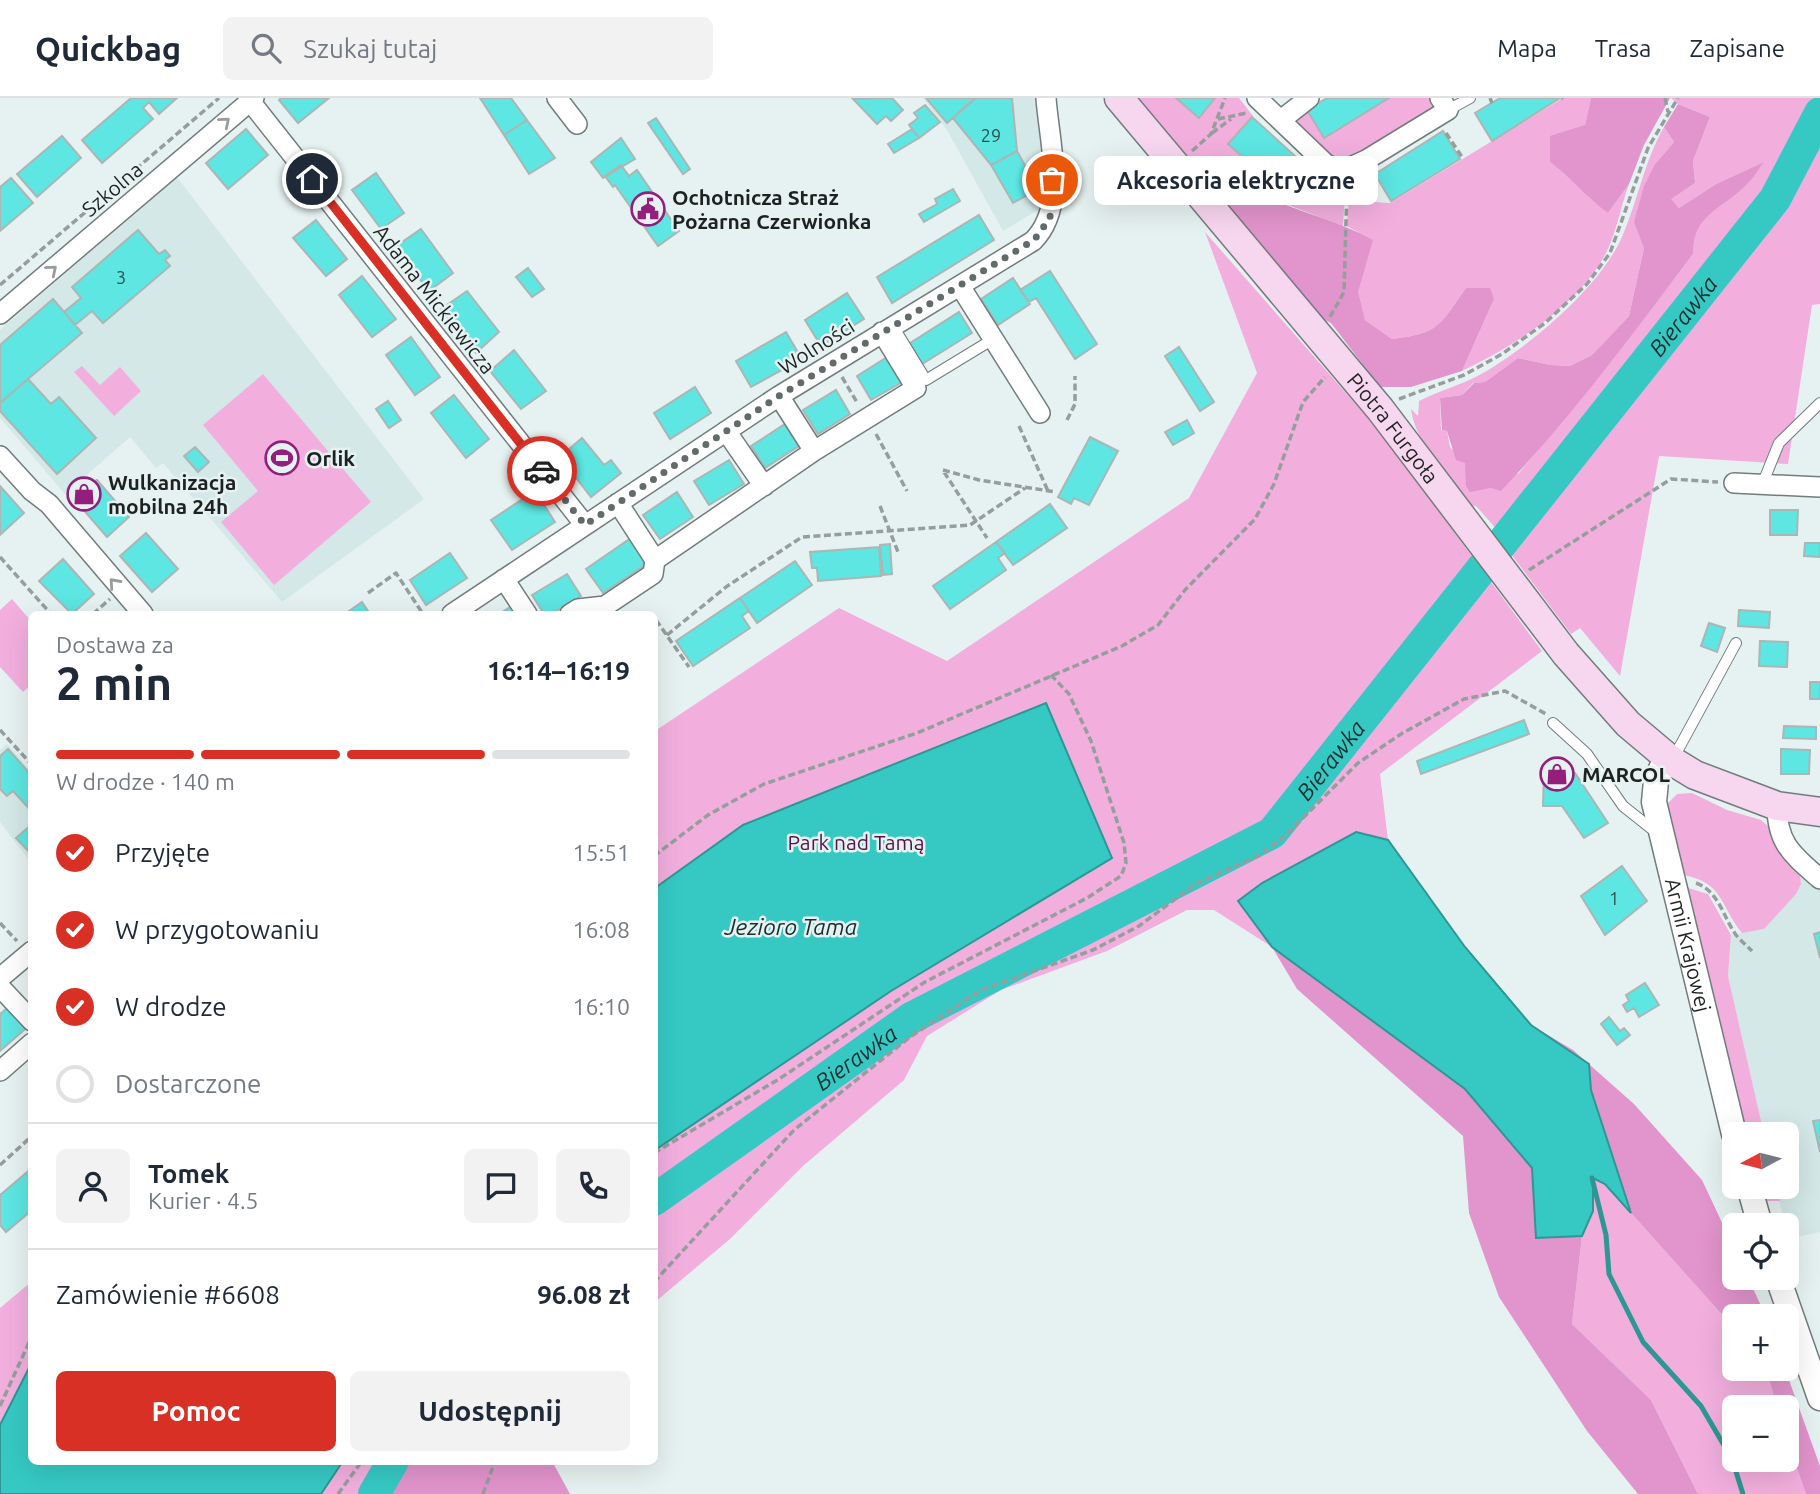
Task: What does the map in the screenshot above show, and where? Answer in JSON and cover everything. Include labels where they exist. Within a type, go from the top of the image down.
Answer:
[{"type":"main road","name":"Piotra Furgoła","points":[[1119,98],[1380,409],[1471,525],[1566,654],[1628,724],[1669,759],[1719,786],[1777,806],[1820,812]]},
{"type":"street","points":[[557,98],[577,124]]},
{"type":"street","name":"Wolności","points":[[456,611],[726,430],[1034,240],[1050,218],[1053,201],[1046,98]]},
{"type":"street","points":[[1281,120],[1309,98]]},
{"type":"street","name":"Szkolna","points":[[0,314],[252,99]]},
{"type":"street","name":"Adama Mickiewicza","points":[[252,99],[585,525]]},
{"type":"street","points":[[1256,104],[1281,120],[1327,165],[1344,170],[1366,160],[1443,111]]},
{"type":"street","points":[[960,286],[1040,413]]},
{"type":"street","points":[[655,560],[814,451],[916,388],[888,329]]},
{"type":"street","points":[[779,396],[814,451]]},
{"type":"street","points":[[726,430],[764,486]]},
{"type":"street","points":[[0,456],[32,491],[49,505],[140,611]]},
{"type":"street","points":[[1734,484],[1820,487]]},
{"type":"street","points":[[575,611],[605,606],[653,574],[655,560],[618,503]]},
{"type":"street","points":[[504,579],[525,611]]},
{"type":"street","name":"Armii Krajowej","points":[[1669,759],[1657,781],[1654,802],[1731,1122]]},
{"type":"street","points":[[1777,806],[1777,830],[1781,839],[1793,855],[1820,879]]},
{"type":"street","points":[[0,978],[26,948]]},
{"type":"street","points":[[0,987],[28,1017]]},
{"type":"street","points":[[0,1071],[28,1046]]},
{"type":"street","points":[[1783,1290],[1820,1398]]},
{"type":"lane","points":[[1443,111],[1470,98]]},
{"type":"lane","points":[[888,329],[926,380],[995,338]]},
{"type":"lane","points":[[1762,485],[1779,443],[1820,403]]},
{"type":"lane","points":[[1669,759],[1736,643]]},
{"type":"lane","points":[[1553,723],[1587,754],[1623,806],[1661,835]]},
{"type":"path","points":[[0,285],[219,98]]},
{"type":"path","points":[[1211,134],[1225,98]]},
{"type":"path","points":[[1665,98],[1668,113]]},
{"type":"path","points":[[1380,409],[1417,390],[1482,366],[1567,305],[1610,253],[1648,148],[1678,98]]},
{"type":"path","points":[[1187,155],[1211,134],[1256,104]]},
{"type":"path","points":[[1443,111],[1462,158]]},
{"type":"path","points":[[1218,119],[1233,118]]},
{"type":"path","points":[[1334,196],[1339,186]]},
{"type":"path","points":[[1325,325],[1344,292],[1347,187]]},
{"type":"path","points":[[658,853],[708,815],[764,784],[917,733],[1050,674],[1122,646],[1158,625],[1173,609],[1185,590],[1255,519],[1274,484],[1303,402],[1316,384],[1342,364]]},
{"type":"path","points":[[1067,420],[1075,404],[1074,376]]},
{"type":"path","points":[[1019,426],[1048,491]]},
{"type":"path","points":[[987,538],[943,470],[979,480],[1056,492]]},
{"type":"path","points":[[1512,580],[1671,479],[1734,484]]},
{"type":"path","points":[[667,635],[726,587],[802,537],[976,522],[1025,488]]},
{"type":"path","points":[[880,506],[898,552]]},
{"type":"path","points":[[0,557],[48,611]]},
{"type":"path","points":[[368,593],[396,573],[421,611]]},
{"type":"path","points":[[97,611],[113,597]]},
{"type":"path","points":[[658,623],[690,667]]},
{"type":"path","points":[[658,1151],[779,1079],[925,982],[1097,893],[1121,876],[1126,863],[1125,843],[1091,741],[1069,694],[1050,674]]},
{"type":"path","points":[[658,1278],[794,1130],[909,1037],[981,990],[1093,950],[1139,926],[1197,883],[1260,855],[1296,826],[1358,763],[1464,699],[1505,691],[1548,716],[1553,723]]},
{"type":"path","points":[[0,730],[28,761]]},
{"type":"path","points":[[1673,884],[1686,881],[1706,886],[1736,935],[1752,951]]},
{"type":"path","points":[[0,923],[26,948]]},
{"type":"path","points":[[0,1165],[28,1140]]},
{"type":"path","points":[[0,1406],[28,1345]]},
{"type":"path","points":[[338,1494],[359,1465]]},
{"type":"path","points":[[483,1494],[494,1465]]},
{"type":"shaded area","points":[[923,98],[1038,98],[1046,205],[1003,231],[947,130]]},
{"type":"shaded area","points":[[1591,98],[1670,98],[1644,145],[1629,184],[1608,213],[1550,162],[1550,136],[1585,125]]},
{"type":"shaded area","points":[[1678,104],[1710,117],[1693,161],[1695,183],[1671,199],[1679,208],[1716,184],[1764,162],[1738,193],[1703,221],[1694,241],[1693,254],[1552,435],[1501,491],[1491,488],[1470,492],[1466,486],[1465,463],[1456,460],[1447,431],[1442,430],[1440,398],[1462,395],[1474,383],[1485,382],[1518,358],[1570,366],[1592,355],[1629,316],[1644,248],[1634,222],[1644,186],[1655,164],[1674,142],[1664,127]]},
{"type":"shaded area","points":[[1217,172],[1232,175],[1265,196],[1373,240],[1358,292],[1365,320],[1392,339],[1420,334],[1437,326],[1466,288],[1490,288],[1494,299],[1462,371],[1411,387],[1380,387],[1331,323],[1323,319],[1204,177]]},
{"type":"shaded area","points":[[177,177],[424,499],[282,602],[163,463],[156,468],[130,437],[65,494],[0,418],[0,330]]},
{"type":"shaded area","points":[[7,744],[28,768],[28,859],[0,822],[0,750]]},
{"type":"shaded area","points":[[1800,875],[1820,890],[1820,1232],[1799,1237],[1799,1213],[1782,1213],[1779,1199],[1799,1199],[1799,1122],[1761,1122],[1728,976],[1731,935],[1764,929],[1801,884]]},
{"type":"shaded area","points":[[1272,947],[1465,1089],[1532,1168],[1536,1237],[1582,1236],[1572,1324],[1651,1400],[1698,1494],[1638,1494],[1587,1431],[1499,1297],[1469,1213],[1463,1136],[1297,989]]},
{"type":"shaded area","points":[[1531,1025],[1573,1050],[1634,1104],[1702,1180],[1722,1222],[1722,1290],[1754,1290],[1760,1304],[1722,1304],[1722,1315],[1631,1213],[1612,1156]]},
{"type":"shaded area","points":[[1769,1381],[1789,1381],[1794,1395],[1774,1395]]},
{"type":"shaded area","points":[[1799,1408],[1820,1466],[1820,1494],[1806,1494],[1798,1472]]},
{"type":"shaded area","points":[[407,1465],[554,1465],[570,1494],[386,1494]]},
{"type":"green space","points":[[1137,98],[1176,98],[1199,117],[1215,98],[1239,98],[1253,116],[1228,144],[1272,182],[1295,156],[1310,175],[1330,185],[1325,194],[1338,202],[1345,194],[1343,226],[1262,195],[1235,174],[1217,172],[1204,177]]},
{"type":"green space","points":[[1389,98],[1434,98],[1435,109],[1340,164],[1294,125],[1294,119],[1307,110],[1324,138]]},
{"type":"green space","points":[[1563,98],[1591,98],[1585,125],[1550,162],[1608,213],[1629,184],[1607,251],[1580,289],[1544,322],[1524,336],[1462,371],[1494,299],[1466,288],[1437,326],[1408,337],[1392,339],[1365,320],[1357,292],[1372,240],[1347,226],[1349,194],[1354,192],[1374,202],[1390,203]]},
{"type":"green space","points":[[1671,98],[1817,98],[1790,163],[1765,204],[1500,533],[1476,506],[1472,506],[1435,460],[1419,435],[1411,409],[1418,416],[1419,401],[1475,377],[1502,361],[1542,331],[1581,295],[1598,276],[1622,237],[1651,154],[1664,127],[1674,142],[1655,164],[1644,248],[1629,316],[1592,355],[1570,366],[1518,358],[1485,382],[1473,383],[1462,395],[1440,398],[1441,430],[1447,431],[1450,447],[1465,462],[1470,491],[1491,488],[1519,473],[1611,362],[1693,254],[1692,237],[1698,225],[1762,163],[1716,184],[1679,208],[1670,199],[1695,183],[1693,161],[1710,117],[1678,104]]},
{"type":"green space","points":[[1820,122],[1820,304],[1812,305],[1788,464],[1659,456],[1620,676],[1580,628],[1571,634],[1508,550],[1772,216]]},
{"type":"green space","name":"Park nad Tamą","points":[[1205,232],[1380,432],[1542,651],[1380,774],[1388,840],[1356,832],[1262,883],[1239,901],[1272,947],[1214,910],[1187,910],[1107,951],[1001,990],[927,1036],[904,1080],[803,1166],[730,1239],[658,1299],[658,729],[839,608],[947,661],[1189,498],[1257,373]]},
{"type":"green space","points":[[82,366],[100,385],[120,367],[141,391],[114,416],[74,372]]},
{"type":"green space","name":"Orlik","points":[[263,374],[371,502],[274,585],[221,522],[258,491],[203,425]]},
{"type":"green space","points":[[12,599],[28,618],[28,688],[23,692],[0,667],[0,610]]},
{"type":"green space","points":[[1692,793],[1727,810],[1761,820],[1769,827],[1780,854],[1800,875],[1801,884],[1796,894],[1764,929],[1742,933],[1714,890],[1697,879],[1684,875],[1667,804],[1677,794]]},
{"type":"green space","points":[[1685,887],[1708,894],[1731,935],[1728,976],[1761,1122],[1742,1122]]},
{"type":"green space","points":[[1592,1178],[1605,1184],[1722,1315],[1722,1381],[1769,1381],[1774,1395],[1722,1395],[1722,1472],[1798,1472],[1806,1494],[1698,1494],[1651,1400],[1572,1324],[1582,1236],[1593,1211]]},
{"type":"green space","points":[[1762,1199],[1780,1201],[1763,1201]]},
{"type":"green space","points":[[28,1285],[28,1465],[407,1465],[386,1494],[0,1494],[0,1308]]},
{"type":"water","name":"Jezioro Tama","points":[[1046,703],[1112,858],[891,991],[658,1148],[658,886],[743,825]]},
{"type":"water","points":[[1356,832],[1388,840],[1465,947],[1531,1025],[1589,1064],[1591,1090],[1631,1213],[1605,1184],[1593,1178],[1593,1211],[1582,1236],[1536,1238],[1532,1168],[1465,1089],[1272,947],[1238,901],[1262,883]]},
{"type":"water","points":[[28,1370],[28,1465],[340,1465],[321,1494],[0,1494],[0,1425]]},
{"type":"building","points":[[131,98],[177,98],[159,114],[149,102],[143,108],[153,119],[102,163],[82,140]]},
{"type":"building","points":[[329,98],[298,123],[279,100]]},
{"type":"building","points":[[480,98],[511,98],[527,120],[504,135]]},
{"type":"building","points":[[892,98],[903,110],[891,121],[886,116],[877,124],[853,99]]},
{"type":"building","points":[[926,98],[975,98],[947,123]]},
{"type":"building","points":[[976,98],[1012,98],[1017,151],[991,165],[953,118]]},
{"type":"building","points":[[1176,98],[1215,98],[1199,118]]},
{"type":"building","points":[[1327,98],[1389,98],[1324,138],[1307,110]]},
{"type":"building","points":[[1500,98],[1560,98],[1492,141],[1475,113]]},
{"type":"building","points":[[925,105],[940,122],[919,138],[909,125],[918,118],[914,113]]},
{"type":"building","points":[[1252,117],[1295,156],[1272,183],[1228,144]]},
{"type":"building","points":[[656,118],[690,169],[683,174],[648,123]]},
{"type":"building","points":[[527,120],[555,158],[529,174],[504,135]]},
{"type":"building","points":[[246,129],[268,155],[228,189],[206,163]]},
{"type":"building","points":[[912,129],[919,138],[894,153],[888,144]]},
{"type":"building","points":[[1443,131],[1460,159],[1391,201],[1375,174]]},
{"type":"building","points":[[62,136],[81,158],[37,197],[17,174]]},
{"type":"building","points":[[621,138],[635,159],[603,178],[591,162]]},
{"type":"building","points":[[1017,151],[1038,189],[1013,203],[991,165]]},
{"type":"building","name":"Ochotnicza Straż Pożarna Czerwionka","points":[[621,165],[629,176],[637,170],[679,231],[658,246],[615,185],[613,187],[605,176]]},
{"type":"building","points":[[376,173],[404,213],[381,229],[352,190]]},
{"type":"building","points":[[11,178],[33,203],[0,231],[0,187]]},
{"type":"building","points":[[953,189],[960,201],[924,222],[919,214],[937,204],[935,199]]},
{"type":"building","points":[[979,215],[994,240],[892,303],[877,277]]},
{"type":"building","points":[[316,220],[347,259],[326,276],[293,238]]},
{"type":"building","points":[[421,229],[453,273],[429,291],[395,247]]},
{"type":"building","points":[[138,230],[159,254],[165,250],[170,256],[165,260],[170,266],[103,323],[92,311],[75,325],[64,312],[81,298],[72,287]]},
{"type":"building","points":[[528,268],[544,289],[532,297],[516,277]]},
{"type":"building","points":[[1050,271],[1097,344],[1075,359],[1036,298],[1029,302],[1020,290]]},
{"type":"building","points":[[362,276],[396,319],[372,337],[339,295]]},
{"type":"building","points":[[1013,278],[1030,304],[998,325],[981,299]]},
{"type":"building","points":[[467,291],[499,332],[476,353],[441,309]]},
{"type":"building","points":[[847,293],[864,319],[821,346],[805,320]]},
{"type":"building","points":[[53,299],[82,333],[0,403],[0,345]]},
{"type":"building","points":[[959,312],[972,333],[922,364],[910,343]]},
{"type":"building","points":[[786,332],[802,359],[751,387],[736,361]]},
{"type":"building","points":[[411,337],[440,377],[415,395],[386,355]]},
{"type":"building","points":[[1179,347],[1214,402],[1200,411],[1165,356]]},
{"type":"building","points":[[514,350],[546,391],[521,409],[490,371]]},
{"type":"building","points":[[889,356],[904,381],[871,400],[857,376]]},
{"type":"building","points":[[28,379],[51,404],[59,397],[96,438],[57,474],[0,411],[0,403]]},
{"type":"building","points":[[695,387],[711,413],[670,439],[654,413]]},
{"type":"building","points":[[836,390],[850,414],[818,434],[803,410]]},
{"type":"building","points":[[454,395],[489,439],[466,458],[431,413]]},
{"type":"building","points":[[388,401],[401,420],[389,428],[376,409]]},
{"type":"building","points":[[1187,420],[1194,433],[1173,445],[1165,432]]},
{"type":"building","points":[[785,424],[799,446],[765,468],[751,446]]},
{"type":"building","points":[[1090,437],[1118,451],[1089,505],[1074,498],[1071,504],[1058,497]]},
{"type":"building","points":[[582,438],[604,465],[611,460],[621,473],[591,497],[560,457]]},
{"type":"building","points":[[195,447],[209,462],[198,472],[184,456]]},
{"type":"building","points":[[729,460],[744,484],[709,505],[694,481]]},
{"type":"building","points":[[97,480],[129,517],[107,537],[74,499]]},
{"type":"building","points":[[0,486],[24,513],[0,535]]},
{"type":"building","points":[[535,491],[555,522],[512,550],[491,520]]},
{"type":"building","points":[[677,492],[693,517],[660,539],[643,515]]},
{"type":"building","points":[[1050,504],[1067,528],[1013,565],[996,542]]},
{"type":"building","points":[[1770,510],[1798,510],[1797,535],[1770,535]]},
{"type":"building","points":[[146,533],[178,569],[152,592],[120,556]]},
{"type":"building","points":[[631,538],[648,563],[603,593],[586,569]]},
{"type":"building","points":[[996,542],[1005,553],[998,558],[1006,570],[950,609],[933,586]]},
{"type":"building","points":[[1805,543],[1820,543],[1820,557],[1804,556]]},
{"type":"building","points":[[890,544],[892,574],[883,575],[880,545]]},
{"type":"building","points":[[879,547],[881,576],[818,581],[817,568],[812,568],[810,552]]},
{"type":"building","points":[[450,553],[467,578],[426,605],[410,580]]},
{"type":"building","points":[[63,559],[94,594],[75,611],[69,611],[39,581]]},
{"type":"building","points":[[795,561],[812,585],[757,623],[740,598]]},
{"type":"building","points":[[567,574],[581,596],[556,611],[542,611],[532,595]]},
{"type":"building","points":[[740,598],[749,611],[742,616],[750,628],[693,666],[676,641]]},
{"type":"building","points":[[362,602],[368,611],[349,611]]},
{"type":"building","points":[[1739,610],[1770,612],[1769,628],[1738,626]]},
{"type":"building","points":[[1709,623],[1725,628],[1717,652],[1701,646]]},
{"type":"building","points":[[1760,641],[1788,642],[1787,667],[1759,666]]},
{"type":"building","points":[[1810,682],[1820,682],[1820,699],[1810,699]]},
{"type":"building","points":[[1524,720],[1529,734],[1421,774],[1417,761]]},
{"type":"building","points":[[1784,726],[1816,727],[1816,739],[1783,738]]},
{"type":"building","points":[[8,749],[28,772],[28,808],[13,791],[7,796],[0,789],[0,756]]},
{"type":"building","points":[[1781,749],[1810,750],[1809,774],[1781,774]]},
{"type":"building","points":[[1544,769],[1575,773],[1608,823],[1584,838],[1562,806],[1543,806]]},
{"type":"building","points":[[28,828],[28,851],[16,838]]},
{"type":"building","points":[[1622,866],[1647,901],[1605,935],[1581,896]]},
{"type":"building","points":[[1820,932],[1820,958],[1814,934]]},
{"type":"building","points":[[1645,983],[1659,1005],[1639,1017],[1634,1008],[1627,1012],[1623,1005],[1629,1001],[1626,995]]},
{"type":"building","points":[[12,1004],[28,1023],[28,1027],[0,1051],[0,1014]]},
{"type":"building","points":[[1609,1017],[1620,1031],[1624,1028],[1630,1035],[1617,1045],[1601,1024]]},
{"type":"building","points":[[1820,1120],[1820,1152],[1813,1121]]},
{"type":"building","points":[[28,1171],[28,1213],[6,1232],[0,1225],[0,1195]]},
{"type":"waterway","name":"Bierawka","points":[[658,1197],[911,1018],[1272,833],[1775,199],[1820,113]]},
{"type":"waterway","points":[[1592,1178],[1606,1235],[1609,1274],[1643,1342],[1701,1406],[1732,1459],[1743,1494]]},
{"type":"waterway","name":"Bierawka","points":[[374,1494],[391,1465]]},
{"type":"way so far","points":[[542,471],[585,525],[779,396],[1022,249],[1041,233],[1050,218],[1053,201],[1052,180]]},
{"type":"place","name":"Akcesoria elektryczne","points":[[1052,180]]},
{"type":"place","name":"Ochotnicza Straż Pożarna Czerwionka","points":[[648,209]]},
{"type":"place","name":"Orlik","points":[[282,458]]},
{"type":"place","name":"Wulkanizacja mobilna 24h","points":[[84,494]]},
{"type":"place","name":"MARCOL","points":[[1557,774]]},
{"type":"route","points":[[312,179],[542,471]]}]
